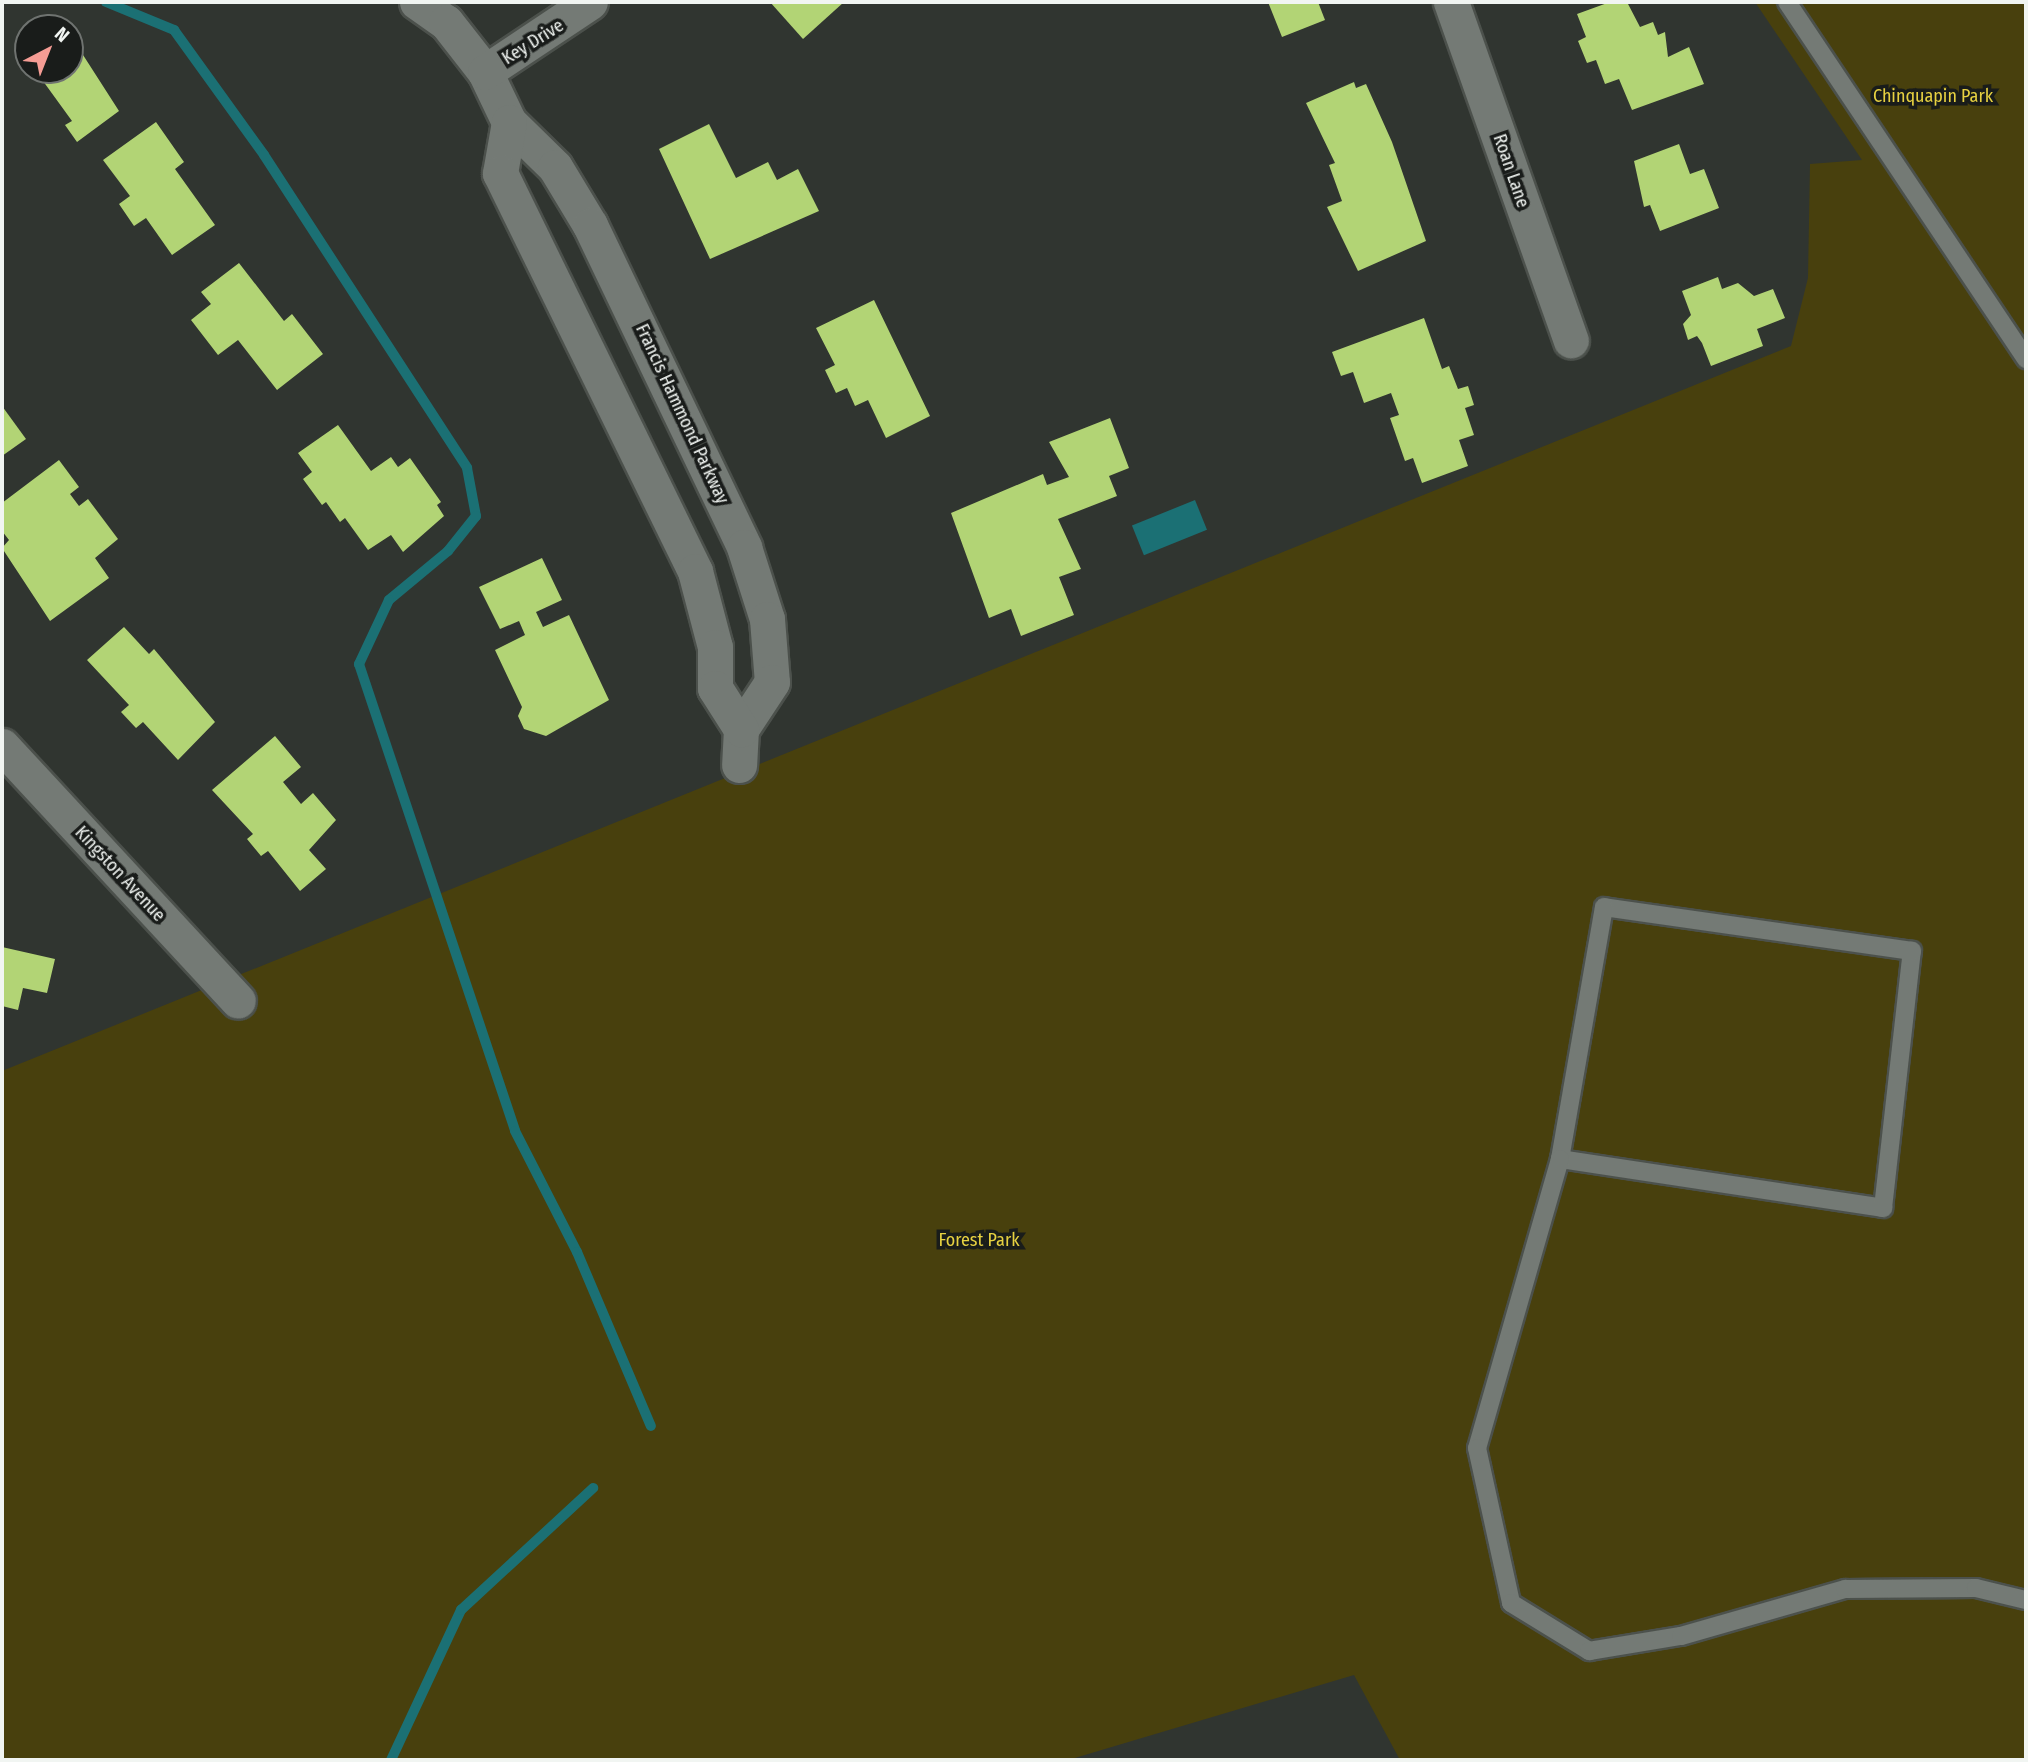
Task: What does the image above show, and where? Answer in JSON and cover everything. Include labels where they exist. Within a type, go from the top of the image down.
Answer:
[{"type":"street","name":"Key Drive","points":[[417,2],[446,22],[485,72],[590,2]]},
{"type":"street","name":"Roan Lane","points":[[1451,2],[1571,340]]},
{"type":"street","name":"Francis Hammond Parkway","points":[[485,72],[509,122],[555,167],[590,225],[744,547],[766,619],[772,682],[741,729]]},
{"type":"street","points":[[509,122],[500,173],[695,572],[715,647],[715,688],[741,729],[739,765]]},
{"type":"street","name":"Kingston Avenue","points":[[2,746],[239,1001]]},
{"type":"lane","points":[[1787,2],[2026,359]]},
{"type":"lane","points":[[1560,1159],[1883,1208],[1912,951],[1604,907],[1560,1159],[1477,1448],[1511,1603],[1590,1651],[1681,1636],[1845,1589],[1976,1587],[2026,1600]]},
{"type":"green space","name":"Forest Park","points":[[1755,2],[2026,2],[2026,1760],[1400,1760],[1354,1675],[1068,1760],[2,1760],[2,1071],[1791,346],[1808,278],[1810,164],[1862,160]]},
{"type":"water","points":[[1195,500],[1207,530],[1144,555],[1132,525]]},
{"type":"building","points":[[770,2],[844,2],[803,39]]},
{"type":"building","points":[[1268,2],[1318,2],[1325,20],[1282,37]]},
{"type":"building","points":[[1610,2],[1627,2],[1640,27],[1653,22],[1658,35],[1665,32],[1668,57],[1689,47],[1704,84],[1632,110],[1619,79],[1605,84],[1596,60],[1587,63],[1578,41],[1586,37],[1577,14]]},
{"type":"building","points":[[84,56],[119,111],[77,142],[65,125],[72,121],[45,84],[84,84]]},
{"type":"building","points":[[1354,82],[1356,88],[1366,84],[1392,142],[1426,241],[1358,271],[1327,207],[1342,201],[1329,165],[1335,163],[1306,103]]},
{"type":"building","points":[[156,122],[184,162],[175,169],[215,225],[172,255],[146,218],[134,226],[119,204],[130,196],[103,160]]},
{"type":"building","points":[[709,124],[736,178],[768,162],[777,180],[798,169],[819,211],[710,259],[659,149]]},
{"type":"building","points":[[1679,144],[1690,174],[1704,169],[1719,208],[1660,231],[1650,205],[1644,207],[1634,161]]},
{"type":"building","points":[[239,263],[284,321],[292,314],[323,354],[277,390],[238,340],[218,355],[191,320],[211,304],[201,292]]},
{"type":"building","points":[[1718,277],[1722,289],[1738,283],[1754,296],[1773,289],[1785,318],[1757,329],[1763,346],[1711,366],[1697,336],[1688,340],[1683,324],[1691,315],[1682,291]]},
{"type":"building","points":[[874,300],[930,416],[886,438],[868,400],[855,406],[847,388],[836,393],[825,370],[835,365],[816,328]]},
{"type":"building","points":[[1424,318],[1442,369],[1449,366],[1458,389],[1468,386],[1474,405],[1465,408],[1474,435],[1459,440],[1468,466],[1422,483],[1413,458],[1405,461],[1390,418],[1399,415],[1391,393],[1364,403],[1353,372],[1341,376],[1332,352]]},
{"type":"building","points":[[2,406],[26,439],[2,456]]},
{"type":"building","points":[[1110,418],[1129,468],[1109,476],[1117,496],[1058,519],[1081,569],[1059,577],[1074,615],[1021,636],[1011,609],[989,618],[951,513],[1043,474],[1047,485],[1069,477],[1049,442]]},
{"type":"building","points":[[338,425],[371,471],[391,457],[398,467],[410,458],[441,502],[437,505],[444,516],[403,552],[391,535],[368,550],[345,518],[340,522],[326,502],[322,505],[303,479],[312,472],[298,453]]},
{"type":"building","points":[[59,460],[79,487],[70,494],[79,506],[88,499],[118,539],[95,558],[109,578],[50,621],[2,548],[9,540],[2,531],[2,503]]},
{"type":"building","points":[[542,558],[562,600],[536,612],[543,627],[569,615],[609,700],[546,736],[524,729],[518,716],[522,707],[495,650],[525,635],[519,621],[500,629],[479,587]]},
{"type":"building","points":[[124,627],[149,654],[154,649],[215,722],[178,760],[143,722],[136,728],[121,712],[129,705],[87,660]]},
{"type":"building","points":[[275,736],[301,767],[283,782],[301,804],[313,793],[336,820],[309,850],[326,869],[300,891],[268,851],[261,856],[247,839],[253,834],[212,790]]},
{"type":"building","points":[[2,947],[55,959],[47,993],[23,988],[18,1010],[2,1006]]},
{"type":"waterway","points":[[106,2],[174,30],[264,155],[467,468],[476,516],[448,551],[389,600],[359,664],[515,1131],[577,1252],[651,1426]]},
{"type":"waterway","points":[[391,1760],[461,1610],[593,1488]]},
{"type":"park label","name":"Chinquapin Park","points":[[1933,96]]}]
